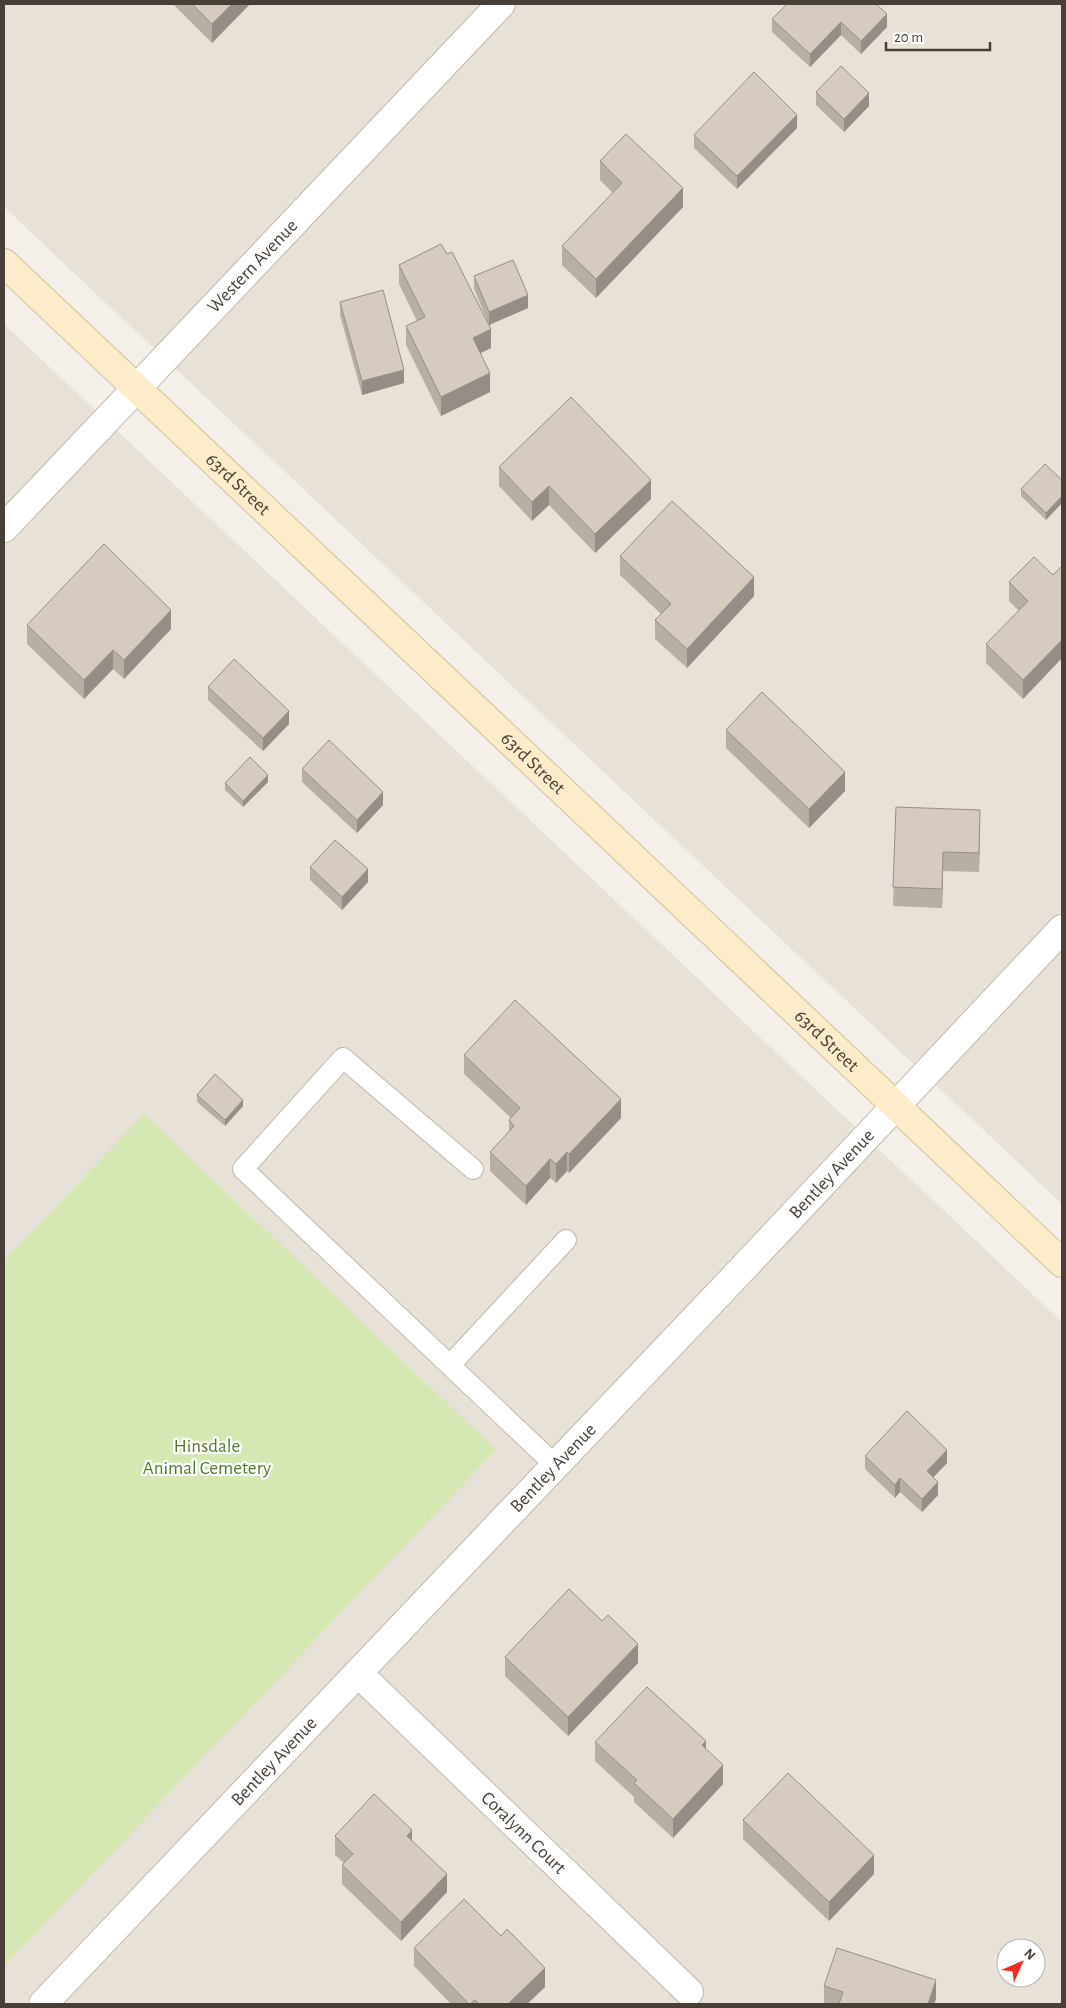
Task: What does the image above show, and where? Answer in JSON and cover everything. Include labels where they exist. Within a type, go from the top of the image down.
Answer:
[{"type":"main road","name":"63rd Street","points":[[4,263],[1062,1263]]},
{"type":"street","name":"Western Avenue","points":[[4,528],[502,4]]},
{"type":"street","name":"Bentley Avenue","points":[[43,2004],[556,1466],[1062,930]]},
{"type":"street","name":"Coralynn Court","points":[[358,1673],[689,1992]]},
{"type":"lane","points":[[473,1169],[343,1058],[243,1169],[556,1466]]},
{"type":"lane","points":[[450,1365],[566,1240]]},
{"type":"shaded area","points":[[4,4],[1062,4],[1062,1204],[4,207]]},
{"type":"shaded area","points":[[4,324],[1062,1322],[1062,2004],[4,2004]]},
{"type":"green space","name":"Hinsdale Animal Cemetery","points":[[144,1114],[496,1450],[4,1967],[4,1261]]},
{"type":"building","points":[[192,4],[232,4],[212,24]]},
{"type":"building","points":[[787,4],[876,4],[887,14],[861,41],[841,22],[810,54],[772,19]]},
{"type":"building","points":[[841,66],[869,93],[844,119],[816,92]]},
{"type":"building","points":[[754,72],[797,115],[737,176],[694,135]]},
{"type":"building","points":[[626,134],[683,188],[596,279],[562,246],[622,183],[600,161]]},
{"type":"building","points":[[441,244],[447,254],[452,252],[491,329],[473,338],[490,373],[441,397],[406,326],[425,317],[399,265]]},
{"type":"building","points":[[513,260],[528,295],[489,312],[474,276]]},
{"type":"building","points":[[383,290],[404,370],[362,381],[340,302]]},
{"type":"building","points":[[571,397],[651,480],[595,534],[549,486],[532,502],[499,467]]},
{"type":"building","points":[[1045,464],[1062,480],[1062,496],[1046,513],[1021,489]]},
{"type":"building","points":[[672,501],[754,577],[687,649],[655,620],[671,604],[620,556]]},
{"type":"building","points":[[104,544],[171,610],[124,660],[113,650],[84,680],[27,625]]},
{"type":"building","points":[[1034,557],[1053,575],[1062,566],[1062,640],[1023,680],[986,644],[1028,601],[1009,582]]},
{"type":"building","points":[[234,659],[289,711],[263,738],[208,687]]},
{"type":"building","points":[[762,692],[845,772],[809,809],[726,730]]},
{"type":"building","points":[[329,740],[383,792],[357,820],[302,769]]},
{"type":"building","points":[[250,757],[268,775],[243,801],[225,783]]},
{"type":"building","points":[[896,807],[980,810],[979,853],[943,852],[942,889],[893,887]]},
{"type":"building","points":[[335,840],[368,869],[342,897],[310,867]]},
{"type":"building","points":[[515,1000],[621,1099],[569,1154],[567,1152],[556,1164],[550,1159],[526,1186],[490,1152],[514,1126],[509,1120],[520,1108],[464,1055]]},
{"type":"building","points":[[215,1074],[243,1100],[225,1120],[197,1095]]},
{"type":"building","points":[[907,1411],[947,1450],[927,1471],[938,1482],[922,1499],[900,1478],[895,1485],[865,1456]]},
{"type":"building","points":[[569,1589],[602,1621],[608,1615],[638,1644],[568,1717],[505,1657]]},
{"type":"building","points":[[647,1687],[706,1741],[702,1745],[723,1765],[673,1819],[634,1783],[637,1780],[595,1742]]},
{"type":"building","points":[[788,1773],[874,1855],[829,1902],[743,1820]]},
{"type":"building","points":[[374,1794],[412,1830],[407,1836],[447,1874],[401,1922],[342,1865],[353,1854],[335,1836]]},
{"type":"building","points":[[464,1899],[501,1936],[507,1929],[545,1968],[508,2004],[479,2004],[475,2000],[469,2004],[414,1948]]},
{"type":"building","points":[[837,1948],[936,1980],[928,2004],[839,2004],[843,1992],[824,1986]]}]
